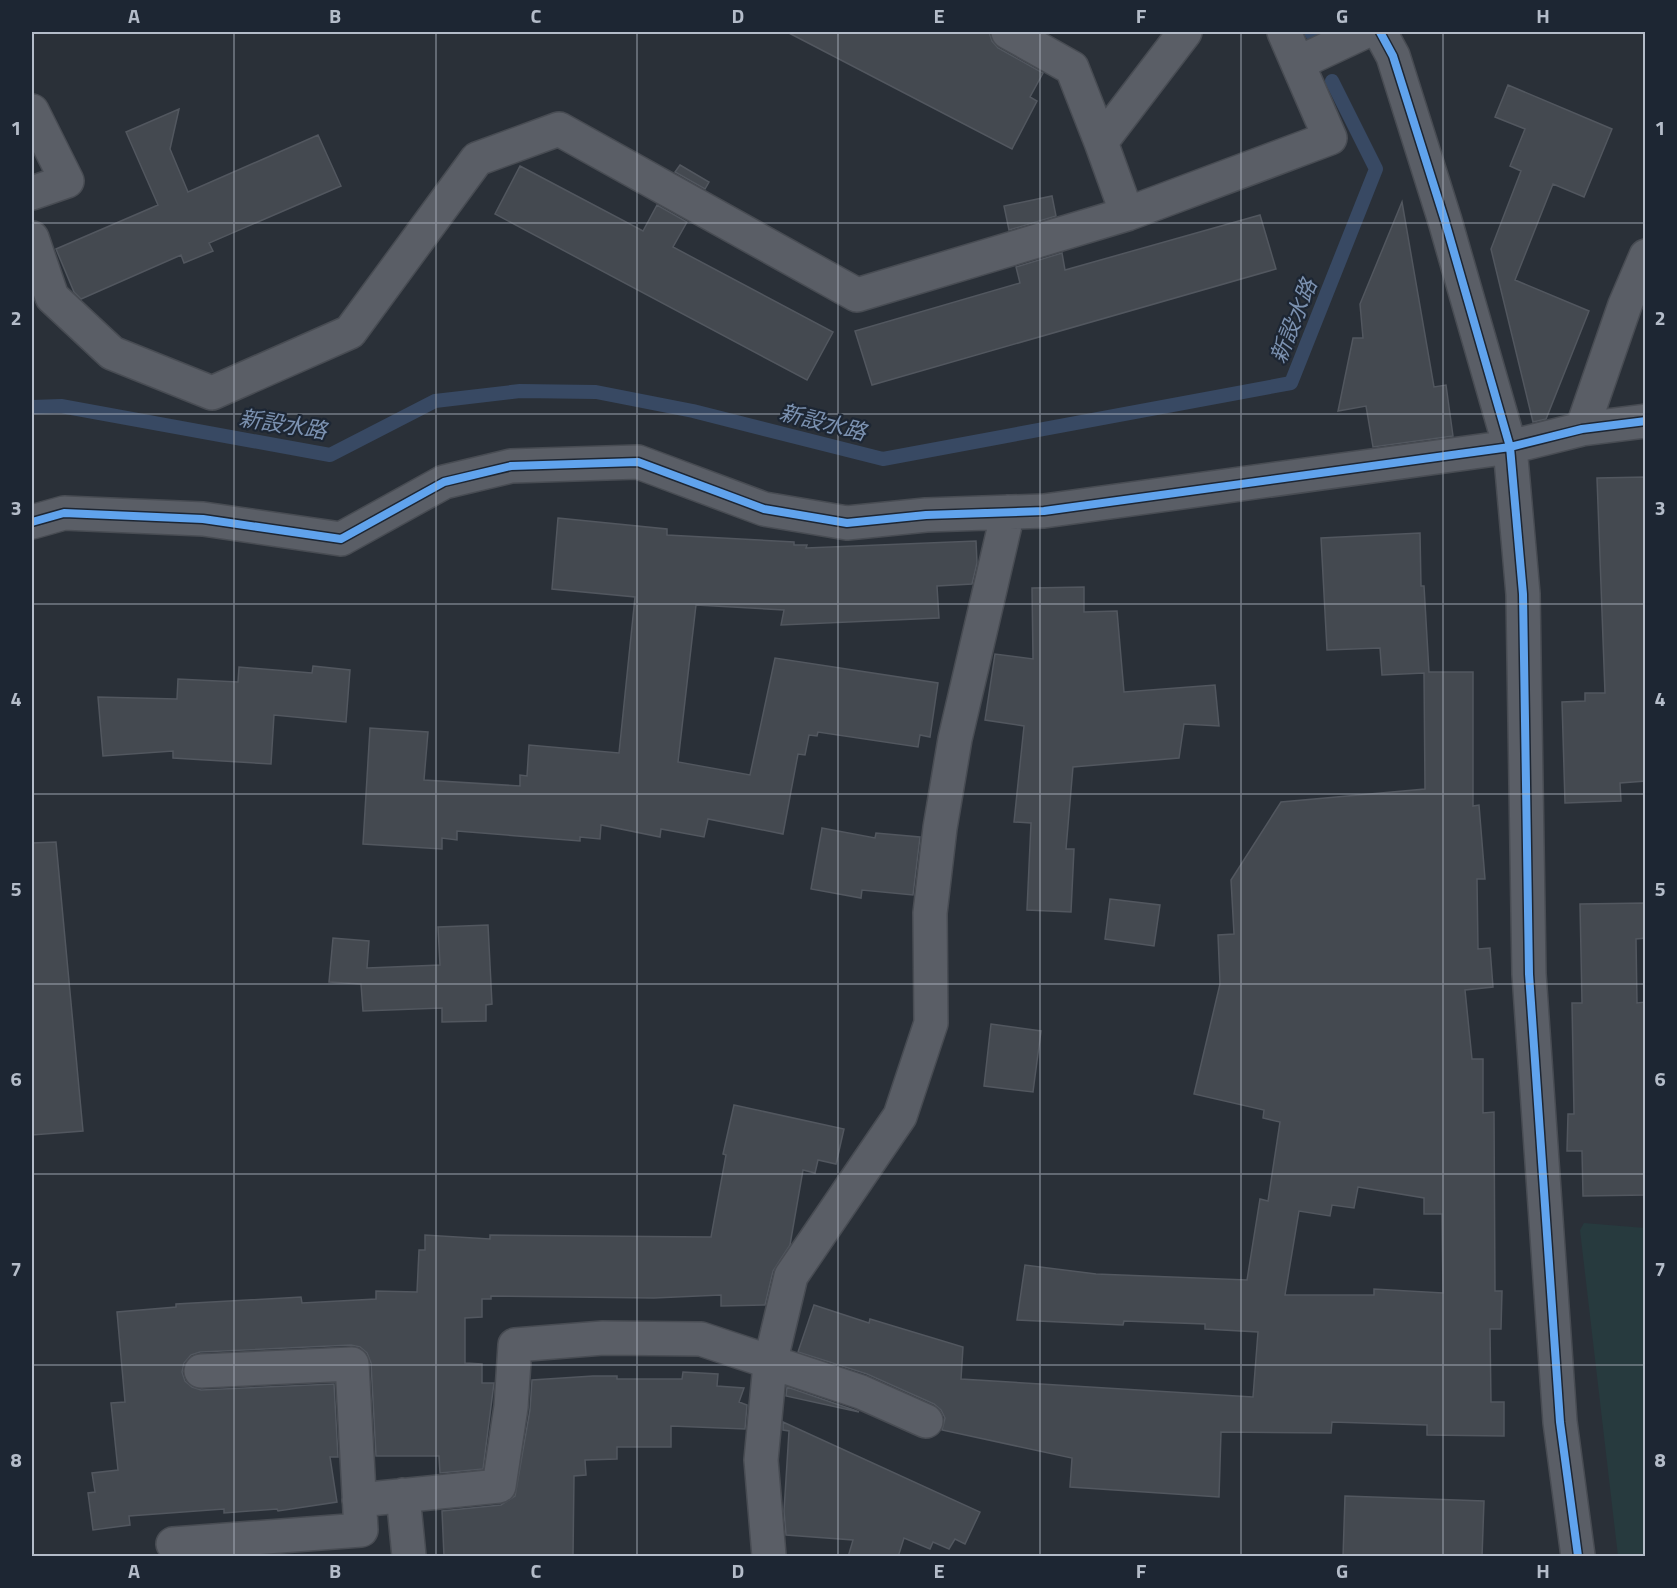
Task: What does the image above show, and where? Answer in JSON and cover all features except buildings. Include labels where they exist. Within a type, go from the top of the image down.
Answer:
[{"type":"street","points":[[1008,32],[1072,68],[1127,214]]},
{"type":"street","points":[[1101,142],[1185,32]]},
{"type":"street","points":[[32,238],[52,297],[112,353],[212,393],[350,332],[477,159],[559,129],[857,295],[1127,214],[1330,138],[1284,32]]},
{"type":"street","points":[[1298,63],[1364,32]]},
{"type":"street","points":[[1380,32],[1393,56],[1445,221],[1510,447],[1522,594],[1531,1009],[1560,1422],[1578,1557]]},
{"type":"street","points":[[32,111],[68,181],[32,193]]},
{"type":"street","points":[[1582,429],[1625,305],[1646,256]]},
{"type":"street","points":[[32,522],[64,513],[203,519],[341,539],[444,482],[511,466],[638,462],[764,508],[847,523],[926,515],[1056,509],[1510,447],[1582,429],[1646,421]]},
{"type":"street","points":[[769,1557],[761,1460],[770,1364],[791,1276],[900,1116],[931,1023],[930,913],[940,828],[955,740],[1008,512]]},
{"type":"street","points":[[359,1500],[499,1486],[511,1407],[515,1345],[603,1338],[701,1339],[770,1364],[861,1392],[926,1421]]},
{"type":"street","points":[[173,1544],[361,1530],[352,1364],[201,1371]]},
{"type":"street","points":[[403,1496],[409,1557]]},
{"type":"green space","points":[[1584,1223],[1645,1228],[1645,1556],[1618,1556],[1580,1230]]},
{"type":"waterway","name":"新設水路","points":[[32,407],[61,406],[330,455],[435,401],[520,391],[596,392],[693,411],[883,459],[1291,383],[1376,169],[1332,81]]},
{"type":"cycle path","points":[[1380,32],[1393,56],[1445,221],[1510,447],[1523,594],[1529,974],[1560,1422],[1578,1556]]},
{"type":"cycle path","points":[[32,522],[64,513],[203,519],[341,539],[444,482],[511,466],[638,462],[764,509],[847,523],[926,515],[1044,511],[1510,447],[1582,429],[1646,421]]}]
